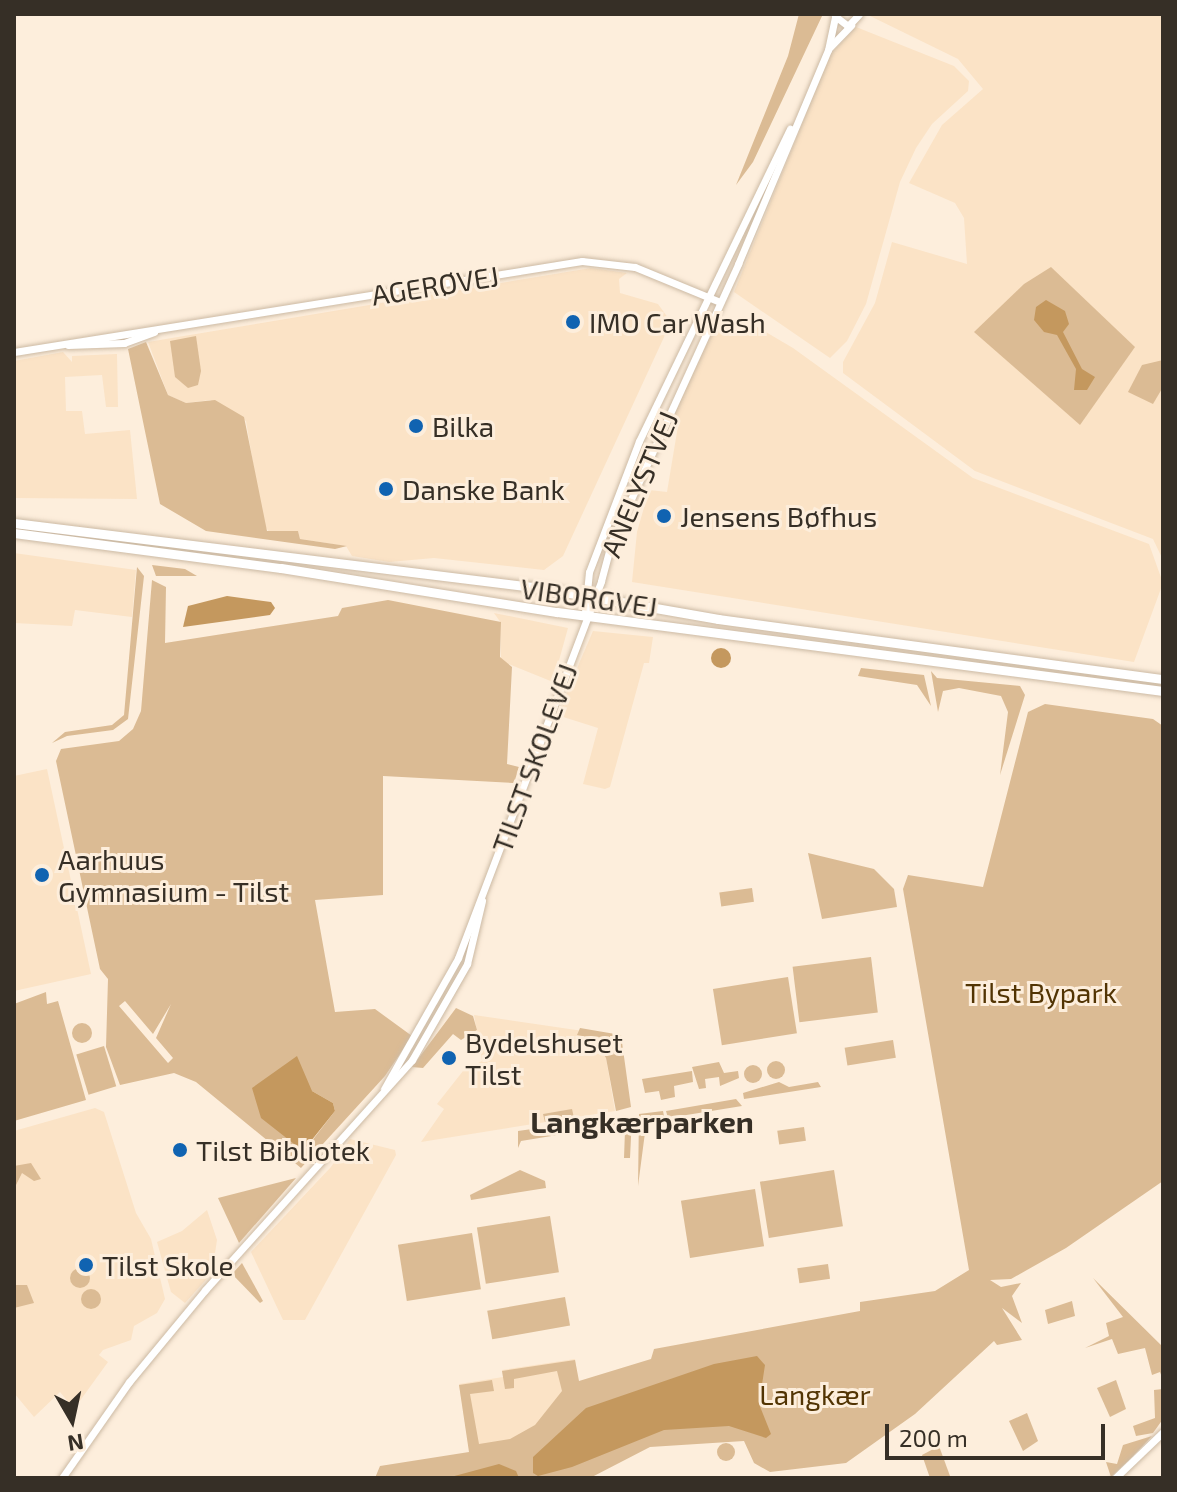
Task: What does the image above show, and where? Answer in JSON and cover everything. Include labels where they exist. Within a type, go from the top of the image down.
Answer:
[{"type":"main road","name":"VIBORGVEJ","points":[[14,523],[590,595],[718,619],[1163,679]]},
{"type":"main road","name":"VIBORGVEJ","points":[[14,533],[585,616],[1163,691]]},
{"type":"street","name":"ANELYSTVEJ","points":[[828,50],[859,14]]},
{"type":"street","name":"ANELYSTVEJ","points":[[590,595],[828,50],[835,15]]},
{"type":"street","points":[[835,15],[851,25]]},
{"type":"street","name":"ANELYSTVEJ","points":[[585,616],[606,521],[708,296],[798,117]]},
{"type":"street","name":"AGERØVEJ","points":[[14,352],[582,261],[635,267],[720,302]]},
{"type":"street","name":"TILST SKOLEVEJ","points":[[62,1478],[156,1350],[384,1089],[442,993],[482,899],[585,616]]},
{"type":"street","points":[[1115,1478],[1163,1432]]},
{"type":"shaded area","points":[[866,14],[1163,14],[1163,560],[1153,539],[975,471],[843,373],[843,362],[875,303],[892,242],[967,264],[964,218],[955,203],[909,183],[942,125],[983,89],[958,59]]},
{"type":"shaded area","points":[[856,27],[954,66],[969,81],[968,91],[932,124],[916,148],[900,182],[866,304],[847,341],[830,358],[734,292],[830,55]]},
{"type":"shaded area","points":[[591,268],[627,273],[619,279],[620,293],[658,304],[671,322],[563,556],[544,570],[434,558],[389,562],[352,556],[346,546],[300,539],[298,531],[270,533],[263,524],[246,421],[210,400],[186,403],[168,395],[148,342]]},
{"type":"shaded area","points":[[1046,300],[1065,311],[1069,324],[1063,332],[1082,369],[1095,377],[1087,390],[1074,390],[1076,369],[1057,335],[1044,332],[1034,320],[1036,307]]},
{"type":"shaded area","points":[[728,320],[752,324],[793,348],[973,478],[1149,544],[1163,583],[1134,662],[632,582],[637,532],[649,490],[667,492],[678,426],[672,412],[717,324]]},
{"type":"shaded area","points":[[63,352],[72,362],[72,356],[117,354],[118,407],[106,407],[102,375],[65,377],[66,411],[82,411],[85,434],[130,430],[137,499],[14,498],[14,361]]},
{"type":"shaded area","points":[[14,553],[136,570],[132,617],[75,610],[72,626],[14,623]]},
{"type":"shaded area","points":[[227,596],[271,602],[275,608],[270,615],[183,627],[188,606]]},
{"type":"shaded area","points":[[494,613],[568,628],[553,682],[501,661],[501,623]]},
{"type":"shaded area","points":[[593,631],[653,637],[649,663],[644,663],[610,787],[605,789],[583,784],[598,728],[557,715]]},
{"type":"shaded area","points":[[721,648],[728,651],[731,658],[728,665],[721,668],[714,665],[711,658],[714,651]]},
{"type":"shaded area","name":"Aarhuus Gymnasium - Tilst","points":[[47,769],[91,974],[14,991],[14,776]]},
{"type":"shaded area","points":[[474,1015],[590,1032],[606,1058],[615,1111],[421,1142],[444,1109],[437,1104],[463,1071],[482,1061]]},
{"type":"shaded area","points":[[297,1056],[312,1091],[333,1103],[335,1111],[303,1151],[261,1118],[252,1088]]},
{"type":"shaded area","name":"Tilst Skole","points":[[95,1108],[104,1112],[136,1213],[151,1239],[165,1299],[157,1313],[134,1326],[131,1340],[103,1350],[99,1355],[108,1362],[74,1409],[60,1392],[34,1417],[14,1393],[14,1131]]},
{"type":"shaded area","points":[[350,1139],[395,1150],[396,1155],[305,1320],[283,1320],[251,1252],[331,1167]]},
{"type":"shaded area","points":[[207,1210],[217,1240],[212,1273],[185,1303],[171,1292],[157,1242],[182,1231]]},
{"type":"shaded area","points":[[757,1356],[765,1365],[759,1404],[771,1434],[766,1438],[729,1426],[664,1430],[572,1467],[538,1476],[533,1473],[533,1457],[586,1408],[714,1364]]},
{"type":"shaded area","points":[[575,1359],[579,1387],[537,1434],[470,1455],[459,1384],[503,1377],[502,1370]]},
{"type":"shaded area","points":[[499,1464],[516,1471],[519,1478],[447,1478]]},
{"type":"green space","points":[[799,14],[823,14],[753,162],[736,185],[788,56]]},
{"type":"green space","points":[[1051,267],[1135,347],[1080,425],[974,332],[1024,284]]},
{"type":"green space","points":[[196,336],[201,371],[198,385],[188,388],[175,377],[170,341]]},
{"type":"green space","points":[[146,342],[168,395],[186,403],[215,400],[244,417],[267,531],[298,531],[300,539],[347,546],[335,549],[206,531],[160,504],[128,349]]},
{"type":"green space","points":[[1163,360],[1163,387],[1153,404],[1128,392],[1142,365]]},
{"type":"green space","points":[[152,565],[185,569],[197,576],[156,576]]},
{"type":"green space","points":[[137,567],[144,576],[128,719],[113,730],[67,736],[52,743],[65,732],[112,725],[124,715]]},
{"type":"green space","points":[[152,580],[166,587],[165,643],[338,616],[342,608],[388,600],[501,622],[500,657],[512,667],[507,764],[519,767],[514,783],[383,776],[383,895],[315,900],[335,1012],[375,1009],[412,1036],[385,1076],[301,1168],[196,1082],[174,1073],[120,1085],[106,1047],[108,979],[100,969],[56,761],[61,749],[119,741],[133,729],[141,711]],"holes":[[[125,1001],[153,1034],[171,1004],[156,1038],[173,1058],[168,1063],[119,1006]],[[312,1091],[333,1103],[335,1111],[304,1151]]]},
{"type":"green space","points":[[861,668],[924,675],[931,706],[917,685],[858,676]]},
{"type":"green space","points":[[931,671],[937,678],[1020,686],[1025,695],[1000,775],[1008,712],[1001,696],[959,688],[943,691],[938,712]]},
{"type":"green space","name":"Tilst Bypark","points":[[1045,704],[1153,719],[1163,726],[1163,1181],[1066,1248],[1011,1279],[990,1280],[1001,1287],[1021,1283],[1012,1296],[1022,1323],[1002,1308],[1022,1340],[997,1345],[994,1341],[915,1414],[846,1463],[770,1472],[754,1463],[744,1441],[650,1447],[590,1478],[375,1478],[380,1466],[469,1452],[459,1385],[492,1380],[494,1391],[470,1394],[479,1444],[510,1439],[535,1425],[562,1391],[557,1371],[514,1379],[514,1388],[505,1389],[502,1371],[575,1360],[579,1381],[651,1359],[654,1349],[860,1311],[860,1302],[935,1291],[969,1270],[903,889],[908,875],[983,887],[1028,712]]},
{"type":"green space","points":[[808,853],[874,869],[894,889],[897,907],[822,919]]},
{"type":"green space","points":[[752,888],[754,902],[721,906],[719,893]]},
{"type":"green space","points":[[871,957],[878,1013],[799,1022],[793,967]]},
{"type":"green space","points":[[788,977],[797,1033],[722,1045],[713,989]]},
{"type":"green space","points":[[46,992],[47,1004],[58,1001],[86,1100],[14,1121],[14,1004]]},
{"type":"green space","points":[[456,1008],[473,1016],[477,1030],[461,1040],[453,1034],[423,1068],[412,1067]]},
{"type":"green space","points":[[82,1023],[89,1026],[92,1033],[89,1040],[82,1043],[75,1040],[72,1033],[75,1026]]},
{"type":"green space","points":[[580,1028],[621,1035],[631,1107],[616,1111],[606,1058],[593,1038],[577,1035]]},
{"type":"green space","points":[[893,1040],[896,1058],[847,1065],[845,1048]]},
{"type":"green space","points":[[104,1046],[116,1086],[89,1095],[76,1054]]},
{"type":"green space","points":[[776,1061],[785,1070],[776,1079],[767,1070]]},
{"type":"green space","points":[[719,1062],[724,1073],[738,1071],[739,1078],[720,1086],[719,1077],[705,1079],[706,1088],[699,1089],[692,1067]]},
{"type":"green space","points":[[753,1065],[762,1074],[753,1083],[744,1074]]},
{"type":"green space","points":[[692,1071],[693,1082],[674,1086],[675,1097],[661,1100],[659,1091],[645,1093],[642,1079]]},
{"type":"green space","points":[[779,1082],[789,1087],[818,1082],[821,1087],[744,1099],[743,1093]]},
{"type":"green space","points":[[736,1099],[742,1106],[668,1118],[666,1111]]},
{"type":"green space","points":[[572,1109],[574,1118],[545,1122],[543,1114]]},
{"type":"green space","points":[[663,1111],[665,1121],[646,1125],[638,1186],[639,1114]]},
{"type":"green space","points":[[632,1117],[630,1158],[624,1158],[625,1130],[613,1129],[612,1136],[598,1128],[605,1118]]},
{"type":"green space","points":[[590,1121],[596,1141],[588,1130],[521,1141],[518,1148],[518,1131],[560,1125],[579,1128]]},
{"type":"green space","points":[[804,1127],[806,1141],[779,1145],[777,1131]]},
{"type":"green space","points":[[31,1163],[41,1179],[34,1181],[22,1173],[15,1187],[14,1166]]},
{"type":"green space","points":[[520,1170],[545,1181],[546,1188],[471,1200],[470,1195]]},
{"type":"green space","points":[[834,1170],[843,1226],[769,1238],[760,1182]]},
{"type":"green space","points":[[296,1178],[239,1243],[218,1198]]},
{"type":"green space","points":[[755,1189],[764,1246],[690,1258],[681,1201]]},
{"type":"green space","points":[[550,1216],[559,1272],[486,1284],[477,1228]]},
{"type":"green space","points":[[472,1233],[481,1289],[407,1301],[398,1245]]},
{"type":"green space","points":[[242,1263],[263,1301],[260,1303],[232,1274]]},
{"type":"green space","points":[[828,1264],[830,1279],[799,1283],[797,1268]]},
{"type":"green space","points":[[76,1268],[84,1268],[90,1278],[84,1288],[76,1288],[70,1282],[70,1274]]},
{"type":"green space","points":[[1093,1278],[1163,1347],[1163,1380],[1160,1372],[1152,1375],[1145,1348],[1118,1354],[1112,1339],[1085,1348],[1109,1336],[1106,1323],[1123,1317]]},
{"type":"green space","points":[[14,1285],[27,1285],[34,1303],[14,1308]]},
{"type":"green space","points":[[91,1289],[98,1292],[101,1299],[98,1306],[91,1309],[84,1306],[81,1299],[84,1292]]},
{"type":"green space","points":[[565,1297],[570,1326],[492,1339],[487,1311]]},
{"type":"green space","points":[[1072,1301],[1075,1316],[1048,1324],[1045,1310]]},
{"type":"green space","points":[[1116,1380],[1126,1409],[1110,1417],[1097,1388]]},
{"type":"green space","points":[[1163,1389],[1163,1419],[1153,1433],[1136,1436],[1133,1426],[1155,1418],[1154,1390]]},
{"type":"green space","points":[[1027,1413],[1038,1441],[1023,1451],[1009,1421]]},
{"type":"green space","points":[[1152,1436],[1111,1477],[1106,1462],[1117,1464],[1123,1445]]},
{"type":"green space","points":[[726,1443],[735,1452],[726,1461],[717,1452]]},
{"type":"green space","points":[[939,1446],[949,1478],[930,1478],[922,1455]]},
{"type":"place","name":"IMO Car Wash","points":[[573,322]]},
{"type":"place","name":"Bilka","points":[[416,426]]},
{"type":"place","name":"Danske Bank","points":[[386,489]]},
{"type":"place","name":"Jensens Bøfhus","points":[[664,516]]},
{"type":"place","name":"Aarhuus Gymnasium - Tilst","points":[[42,875]]},
{"type":"place","name":"Bydelshuset Tilst","points":[[449,1058]]},
{"type":"place","name":"Tilst Bibliotek","points":[[180,1150]]},
{"type":"place","name":"Tilst Skole","points":[[86,1265]]},
{"type":"district","name":"Langkærparken","points":[[642,1121]]},
{"type":"park label","name":"Langkær","points":[[815,1394]]}]
